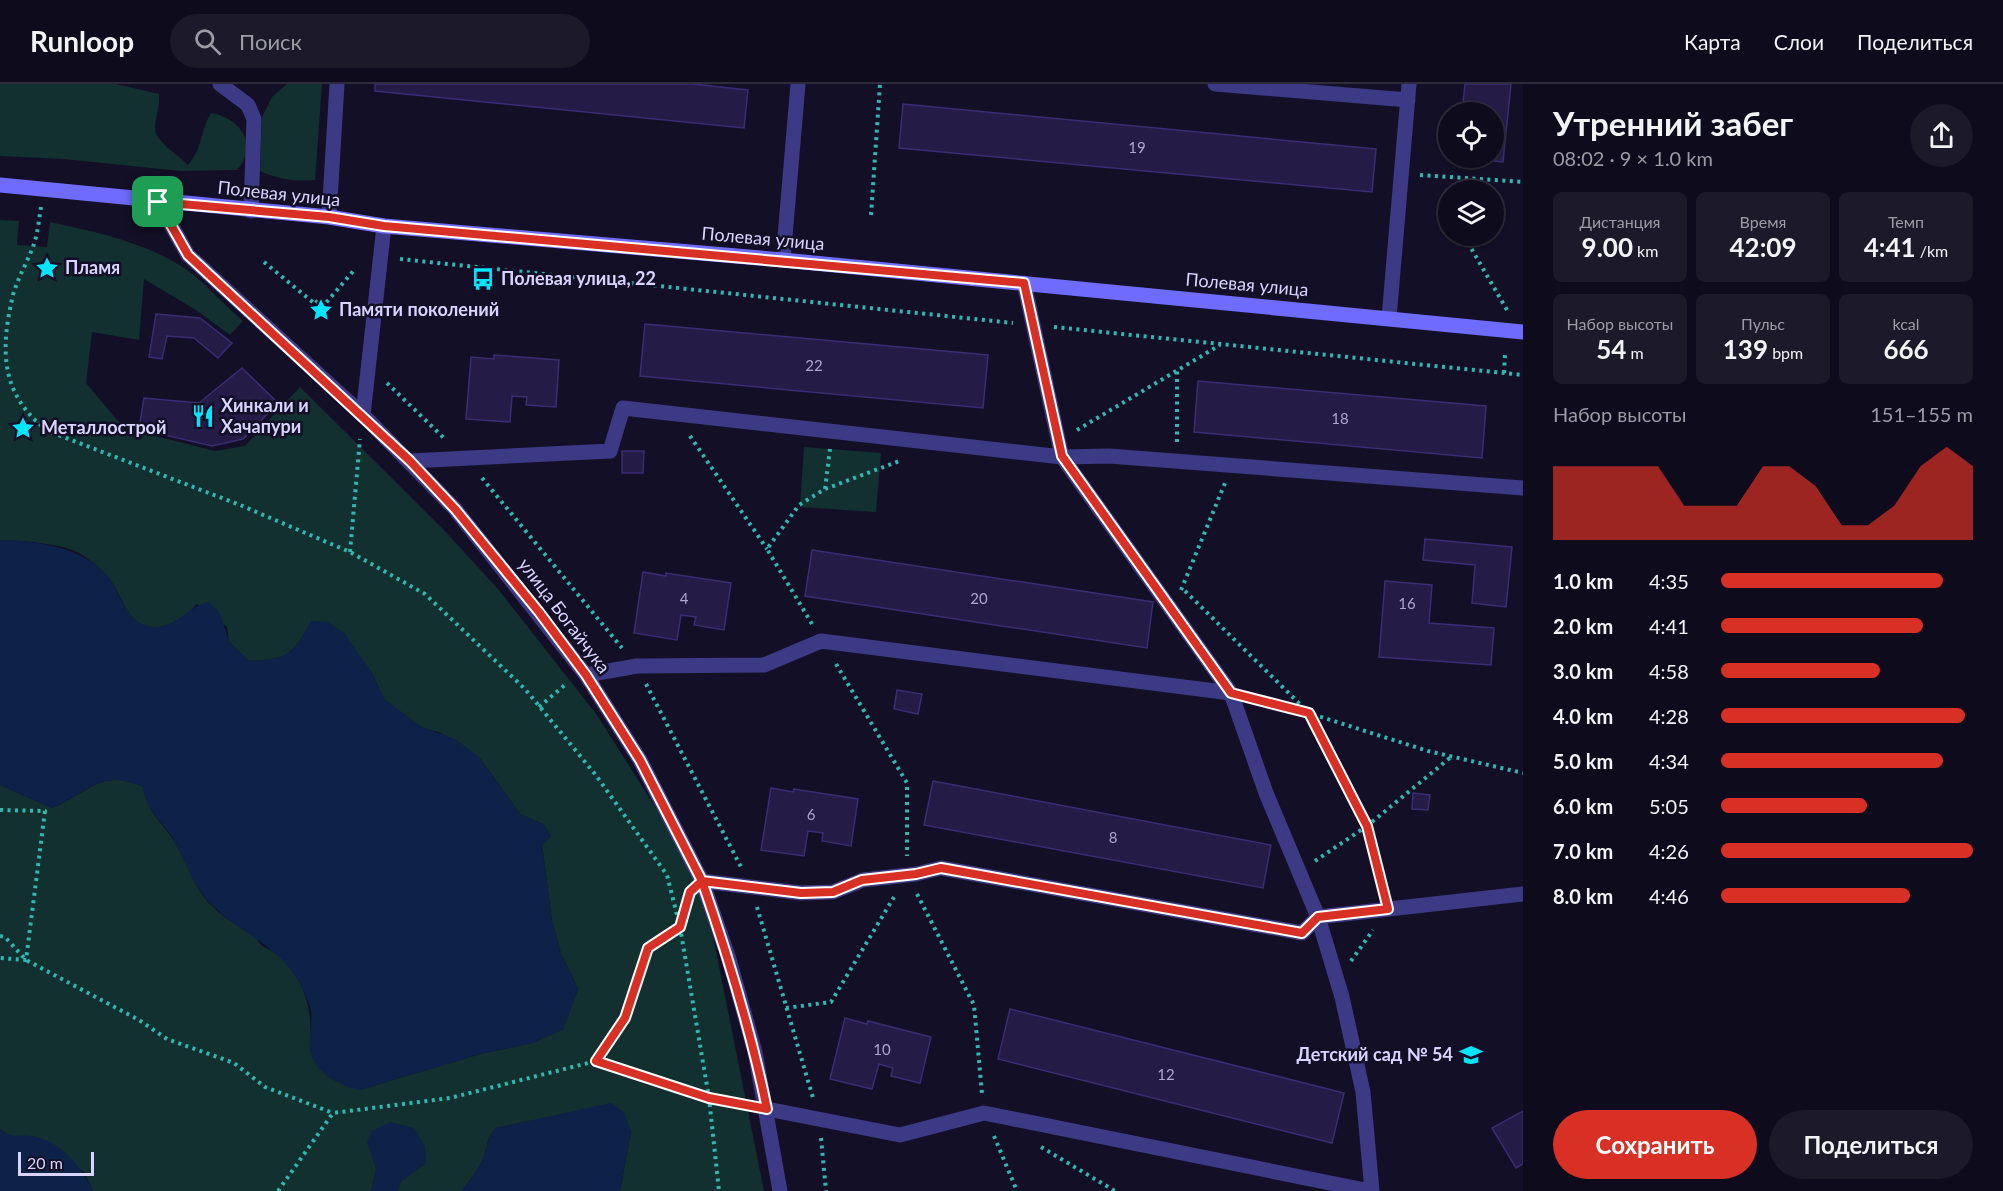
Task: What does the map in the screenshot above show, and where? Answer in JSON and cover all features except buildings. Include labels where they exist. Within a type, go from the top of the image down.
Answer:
[{"type":"street","points":[[220,84],[248,105],[254,119],[250,211]]},
{"type":"street","points":[[329,217],[337,84]]},
{"type":"street","points":[[783,260],[798,84]]},
{"type":"street","points":[[1215,84],[1408,100]]},
{"type":"street","points":[[1389,318],[1409,84]]},
{"type":"street","name":"Полевая улица","points":[[0,185],[329,217],[384,226],[783,260],[1523,332]]},
{"type":"street","name":"улица Богайчука","points":[[158,202],[188,255],[363,415],[455,509],[586,675],[640,760],[702,881],[732,969],[755,1052],[780,1191]]},
{"type":"street","points":[[363,415],[384,226]]},
{"type":"street","points":[[767,1109],[900,1135],[984,1113],[1371,1191],[1363,1092],[1337,981],[1318,917],[1266,794],[1231,693],[1060,449],[1024,283]]},
{"type":"street","points":[[410,461],[610,451],[623,408],[831,430],[1176,461],[1523,488]]},
{"type":"street","points":[[586,675],[637,666],[764,664],[821,640],[1231,693]]},
{"type":"street","points":[[702,881],[801,893],[833,892],[862,880],[907,876],[941,868],[1302,933],[1318,917],[1523,894]]},
{"type":"path","points":[[871,214],[880,84]]},
{"type":"path","points":[[1402,173],[1523,182]]},
{"type":"path","points":[[45,189],[35,242],[13,294],[2,351],[7,380],[18,403],[30,418],[48,431],[240,505],[350,552],[425,594],[525,689],[595,774],[668,875],[680,927],[709,1098],[719,1191]]},
{"type":"path","points":[[1470,246],[1506,310],[1515,311]]},
{"type":"path","points":[[397,266],[397,259],[1523,375]]},
{"type":"path","points":[[264,262],[315,304],[320,299],[325,304],[355,269]]},
{"type":"path","points":[[1060,449],[1177,370],[1221,345]]},
{"type":"path","points":[[1504,373],[1505,354]]},
{"type":"path","points":[[1176,461],[1177,370]]},
{"type":"path","points":[[386,382],[387,371]]},
{"type":"path","points":[[674,413],[767,549],[907,783],[907,876],[974,1005],[984,1113],[1017,1191]]},
{"type":"path","points":[[350,552],[363,415]]},
{"type":"path","points":[[825,489],[831,430]]},
{"type":"path","points":[[767,549],[799,505],[825,489],[903,460]]},
{"type":"path","points":[[1173,610],[1233,466]]},
{"type":"path","points":[[1182,587],[1309,713],[1367,826],[1388,909],[1337,981]]},
{"type":"path","points":[[539,707],[560,686],[586,675]]},
{"type":"path","points":[[1231,693],[1309,713],[1451,757],[1523,773]]},
{"type":"path","points":[[1299,872],[1367,826],[1451,757]]},
{"type":"path","points":[[0,810],[45,811],[26,960]]},
{"type":"path","points":[[786,1008],[831,1002],[907,876]]},
{"type":"path","points":[[596,1061],[625,1018],[648,948],[680,927],[690,892],[702,881]]},
{"type":"path","points":[[0,936],[5,937],[26,960],[140,1020],[167,1039],[234,1063],[265,1087],[333,1113],[450,1098],[596,1061],[709,1098],[767,1109]]},
{"type":"path","points":[[0,958],[26,960]]},
{"type":"path","points":[[278,1191],[333,1113]]},
{"type":"path","points":[[1034,1143],[1115,1191]]},
{"type":"green space","points":[[0,84],[116,84],[159,94],[155,132],[162,142],[188,165],[193,159],[211,113],[230,120],[238,126],[246,142],[246,151],[237,170],[180,171],[64,159],[0,156]]},
{"type":"green space","points":[[287,84],[322,84],[315,180],[286,179],[260,171],[262,117],[272,97]]},
{"type":"green space","points":[[0,220],[19,221],[17,245],[47,247],[50,222],[117,238],[150,250],[189,272],[243,321],[230,335],[196,310],[144,279],[139,340],[92,332],[86,383],[117,420],[132,430],[215,451],[245,446],[300,387],[443,529],[498,589],[597,715],[674,837],[696,881],[713,936],[764,1191],[620,1191],[631,1131],[593,1108],[496,1128],[489,1139],[481,1163],[462,1191],[397,1191],[401,1181],[426,1163],[376,1170],[371,1191],[93,1191],[84,1172],[32,1136],[11,1137],[0,1129],[0,785],[52,808],[106,781],[117,780],[144,787],[150,808],[177,846],[202,895],[223,916],[253,936],[261,945],[277,954],[295,975],[309,1010],[310,1050],[359,1090],[484,1053],[533,1043],[563,1029],[578,989],[561,954],[552,921],[542,845],[551,836],[543,824],[520,814],[479,757],[439,732],[422,728],[384,699],[371,671],[312,621],[288,653],[274,659],[249,661],[229,641],[227,627],[197,604],[183,616],[167,625],[149,627],[133,618],[110,580],[96,565],[77,552],[51,545],[0,540]]},
{"type":"green space","points":[[804,447],[881,453],[876,512],[800,507]]},
{"type":"water","points":[[0,540],[43,544],[83,557],[106,574],[128,612],[140,623],[148,626],[158,627],[174,622],[201,604],[209,602],[220,614],[229,641],[249,661],[274,659],[288,653],[312,621],[328,622],[344,633],[371,671],[384,699],[422,727],[455,739],[479,757],[520,814],[543,824],[551,836],[542,845],[552,921],[561,954],[578,989],[563,1029],[533,1043],[484,1053],[359,1090],[335,1081],[321,1070],[312,1056],[311,1011],[296,977],[280,957],[217,910],[202,894],[170,834],[150,807],[143,787],[129,782],[106,781],[52,808],[0,785]]},
{"type":"water","points":[[611,1103],[624,1112],[631,1131],[620,1191],[462,1191],[481,1163],[489,1139],[496,1128]]},
{"type":"water","points":[[390,1122],[414,1128],[425,1146],[426,1163],[401,1181],[397,1191],[371,1191],[376,1170],[367,1141],[372,1131]]},
{"type":"water","points":[[0,1129],[12,1136],[31,1136],[42,1139],[60,1149],[76,1164],[93,1191],[0,1191]]},
{"type":"place","name":"Пламя","points":[[47,268]]},
{"type":"place","name":"Полевая улица, 22","points":[[483,279]]},
{"type":"place","name":"Памяти поколений","points":[[321,310]]},
{"type":"place","name":"Хинкали и Хачапури","points":[[203,416]]},
{"type":"place","name":"Металлострой","points":[[23,428]]},
{"type":"place","name":"Детский сад № 54","points":[[1471,1055]]},
{"type":"route","points":[[158,202],[188,255],[363,415],[455,509],[539,612],[586,675],[640,760],[669,813],[702,881],[690,892],[680,927],[648,948],[625,1018],[596,1061],[709,1098],[767,1109],[755,1052],[729,959],[702,881],[801,893],[833,892],[862,880],[916,874],[941,868],[1302,933],[1318,917],[1388,909],[1367,826],[1309,713],[1231,693],[1062,456],[1024,283],[384,226],[329,217],[158,202]]}]
